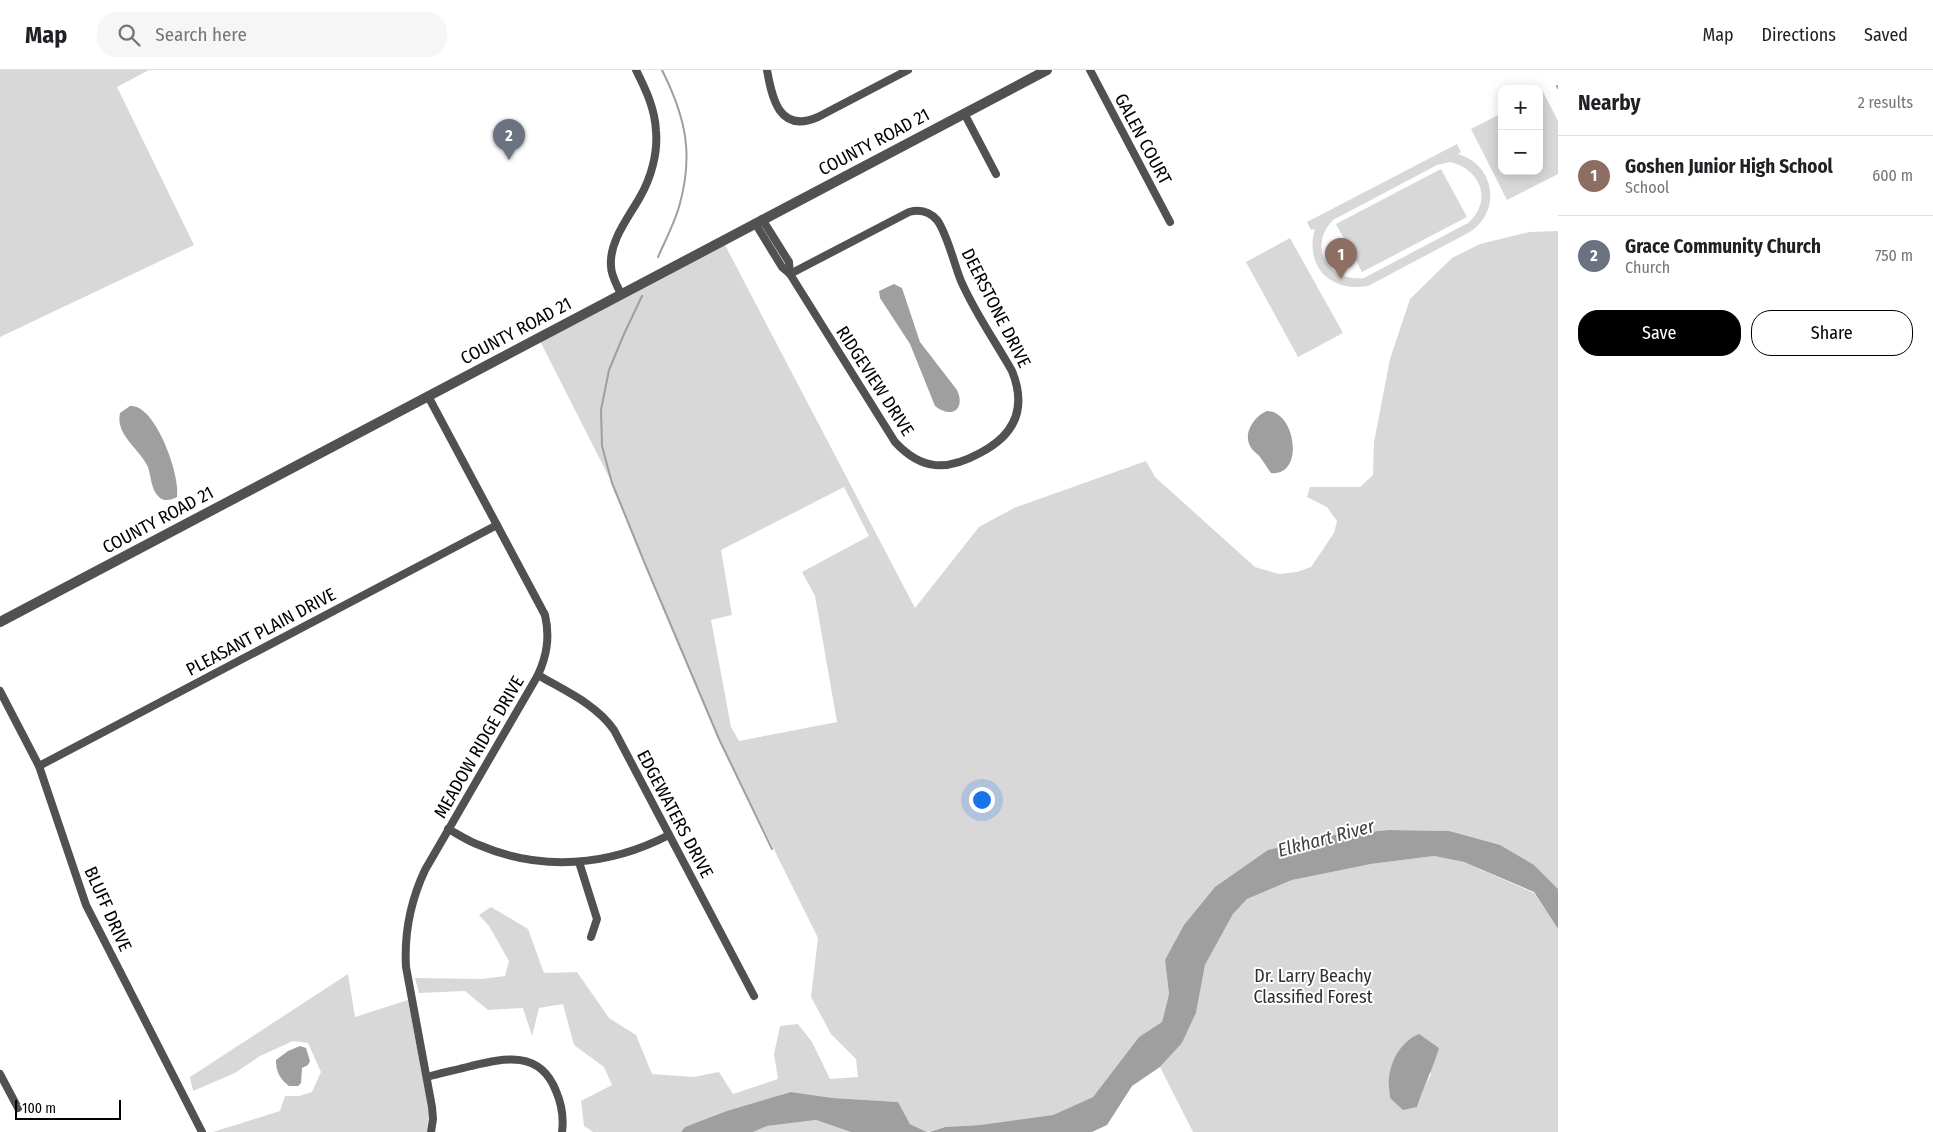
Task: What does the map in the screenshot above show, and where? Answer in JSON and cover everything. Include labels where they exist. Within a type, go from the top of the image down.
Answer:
[{"type":"street","points":[[621,294],[610,265],[612,253],[618,236],[642,195],[651,172],[656,132],[650,101],[636,70]]},
{"type":"street","points":[[767,70],[773,100],[779,110],[790,118],[800,121],[812,120],[908,70]]},
{"type":"street","name":"COUNTY ROAD 21","points":[[0,622],[1047,70]]},
{"type":"street","name":"GALEN COURT","points":[[1090,70],[1170,222]]},
{"type":"street","points":[[964,113],[996,174]]},
{"type":"street","name":"DEERSTONE DRIVE","points":[[790,274],[902,215],[915,210],[933,216],[941,228],[970,299],[1012,371],[1016,381],[1019,401]]},
{"type":"street","name":"RIDGEVIEW DRIVE","points":[[759,221],[782,267],[790,274],[895,442],[910,456],[933,466],[946,466],[965,461],[1001,441],[1013,423],[1019,401]]},
{"type":"street","name":"MEADOW RIDGE DRIVE","points":[[428,396],[545,615],[549,638],[546,655],[538,675],[448,829],[416,889],[410,909],[405,945],[408,988],[434,1119],[432,1132]]},
{"type":"street","name":"PLEASANT PLAIN DRIVE","points":[[39,766],[497,525]]},
{"type":"street","name":"EDGEWATERS DRIVE","points":[[538,675],[594,708],[605,717],[614,730],[754,996]]},
{"type":"street","name":"BLUFF DRIVE","points":[[0,691],[39,766],[86,905],[202,1132]]},
{"type":"street","points":[[448,829],[478,845],[519,858],[541,861],[578,862],[623,854],[669,835]]},
{"type":"street","points":[[578,862],[596,919],[591,937]]},
{"type":"street","points":[[426,1077],[503,1058],[526,1060],[535,1064],[554,1085],[563,1113],[562,1132]]},
{"type":"street","points":[[0,1074],[18,1108]]},
{"type":"green space","points":[[0,70],[149,70],[117,87],[194,245],[0,337]]},
{"type":"green space","points":[[1543,92],[1558,121],[1558,174],[1507,200],[1471,129],[1498,115],[1498,175],[1543,175]]},
{"type":"green space","points":[[1457,144],[1461,152],[1458,154],[1471,160],[1480,168],[1487,179],[1490,190],[1490,202],[1486,214],[1479,224],[1468,233],[1368,286],[1355,287],[1343,285],[1332,281],[1324,274],[1317,265],[1313,254],[1315,229],[1311,230],[1307,222]],"holes":[[[1450,162],[1469,171],[1480,187],[1480,205],[1476,214],[1468,223],[1364,278],[1351,278],[1340,274],[1325,261],[1322,241],[1325,230],[1333,220],[1437,165]]]},
{"type":"green space","points":[[1441,169],[1467,217],[1362,272],[1336,224]]},
{"type":"green space","points":[[1558,231],[1558,889],[1534,865],[1449,831],[1389,830],[1325,836],[1269,850],[1165,960],[1169,994],[1162,1022],[1139,1037],[1093,1097],[1053,1115],[980,1125],[945,1127],[927,1132],[910,1124],[898,1102],[833,1098],[791,1092],[685,1127],[681,1132],[593,1132],[584,1126],[581,1101],[612,1085],[604,1067],[574,1045],[563,1004],[539,1008],[532,1036],[523,1008],[488,1010],[465,991],[419,993],[415,978],[482,979],[505,976],[509,961],[489,926],[479,915],[491,907],[528,929],[544,973],[577,972],[609,1018],[636,1035],[652,1074],[694,1077],[719,1072],[733,1094],[778,1079],[774,1054],[780,1026],[798,1024],[812,1042],[830,1079],[858,1077],[856,1059],[831,1034],[811,997],[818,938],[719,739],[612,483],[540,341],[725,245],[915,608],[979,527],[1014,508],[1146,461],[1155,477],[1255,567],[1279,574],[1297,572],[1311,567],[1334,533],[1337,521],[1327,507],[1307,497],[1310,487],[1360,487],[1373,475],[1374,442],[1390,359],[1410,299],[1452,258],[1480,244],[1529,232]],"holes":[[[844,487],[869,536],[802,572],[815,596],[837,722],[739,741],[731,727],[711,620],[732,615],[721,550]]]},
{"type":"green space","points":[[1290,238],[1343,333],[1298,357],[1246,262]]},
{"type":"green space","name":"Dr. Larry Beachy Classified Forest","points":[[1434,856],[1464,862],[1534,893],[1558,929],[1558,1132],[1193,1132],[1160,1067],[1182,1043],[1196,1013],[1205,965],[1233,914],[1247,899],[1292,880],[1371,864]],"holes":[[[1419,1034],[1431,1075],[1422,1090],[1417,1107]]]},
{"type":"green space","points":[[348,974],[355,1017],[408,1000],[429,1112],[427,1132],[213,1132],[280,1111],[285,1096],[299,1096],[312,1092],[321,1072],[308,1043],[293,1041],[260,1056],[235,1073],[193,1091],[190,1077]]},
{"type":"green space","points":[[816,1120],[851,1132],[753,1132],[767,1126]]},
{"type":"water","points":[[894,284],[902,288],[920,342],[957,390],[960,403],[951,412],[946,412],[935,406],[910,344],[880,298],[879,291]]},
{"type":"water","points":[[130,406],[139,408],[157,428],[175,474],[177,497],[165,500],[156,494],[148,467],[121,428],[119,421],[120,413]]},
{"type":"water","points":[[1267,411],[1277,414],[1285,421],[1293,444],[1289,465],[1282,471],[1271,473],[1252,449],[1248,438],[1250,427],[1262,413]]},
{"type":"water","name":"Elkhart River","points":[[1389,830],[1449,831],[1500,845],[1534,865],[1558,889],[1558,929],[1534,892],[1464,862],[1434,856],[1371,864],[1292,880],[1247,899],[1233,914],[1205,965],[1196,1013],[1182,1043],[1160,1067],[1132,1086],[1107,1125],[1092,1132],[929,1132],[945,1127],[980,1125],[1053,1115],[1093,1097],[1139,1037],[1162,1022],[1169,994],[1165,960],[1184,925],[1215,887],[1268,850],[1325,836]]},
{"type":"water","points":[[1419,1034],[1439,1048],[1417,1107],[1403,1110],[1390,1098],[1390,1071],[1398,1051],[1407,1041]]},
{"type":"water","points":[[300,1046],[306,1048],[310,1061],[308,1065],[302,1068],[301,1083],[298,1086],[289,1086],[279,1075],[276,1060],[288,1051]]},
{"type":"water","points":[[791,1092],[833,1098],[898,1102],[910,1124],[927,1132],[851,1132],[816,1120],[767,1126],[753,1132],[681,1132],[685,1127],[727,1111]]},
{"type":"waterway","points":[[658,257],[679,207],[684,188],[687,153],[677,104],[662,70]]},
{"type":"waterway","points":[[642,296],[609,370],[601,410],[602,446],[612,483],[645,564],[719,739],[772,849]]},
{"type":"place","name":"Grace Community Church","points":[[509,160]]},
{"type":"place","name":"Goshen Junior High School","points":[[1341,279]]}]
